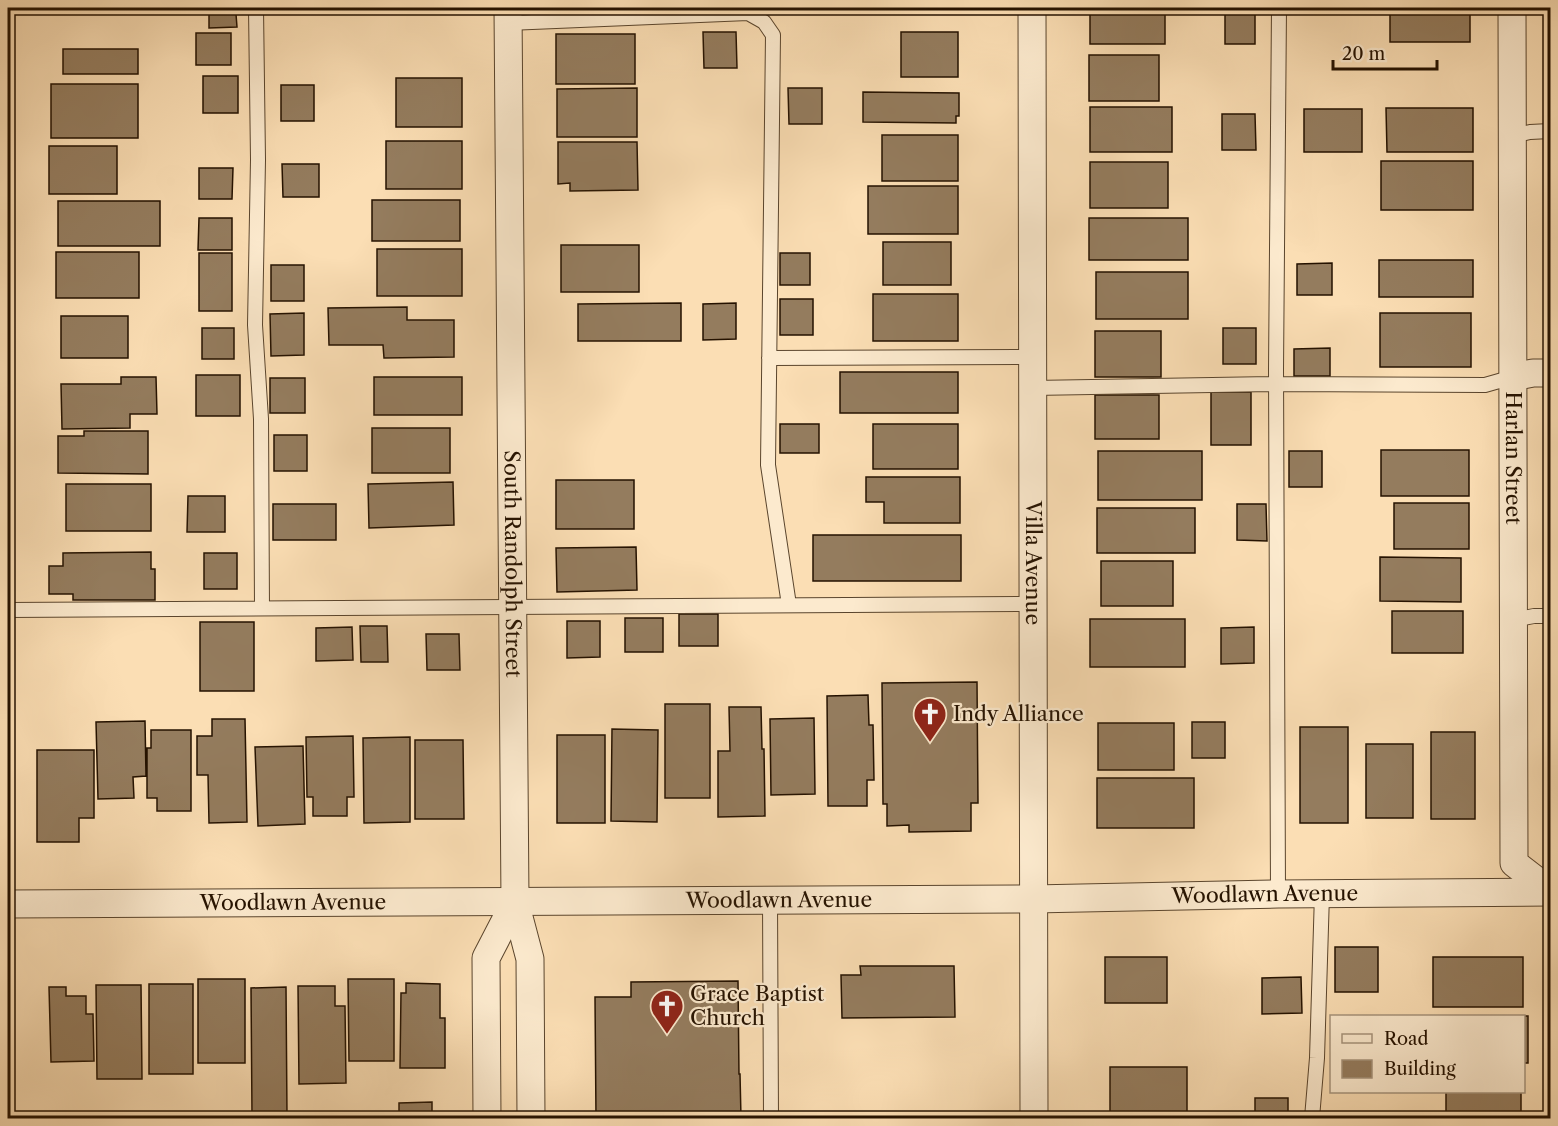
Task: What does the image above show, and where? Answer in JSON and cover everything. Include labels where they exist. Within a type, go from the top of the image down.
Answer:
[{"type":"street","name":"Villa Avenue","points":[[1032,8],[1034,1119]]},
{"type":"street","name":"Harlan Street","points":[[1512,8],[1514,863],[1551,891]]},
{"type":"street","name":"South Randolph Street","points":[[508,15],[515,902],[530,959],[531,1119]]},
{"type":"street","points":[[1513,377],[1533,373],[1551,373]]},
{"type":"street","name":"Woodlawn Avenue","points":[[8,904],[1033,899],[1551,891]]},
{"type":"street","points":[[487,1119],[486,958],[515,902]]},
{"type":"lane","points":[[256,8],[258,160],[255,325],[261,419],[262,608]]},
{"type":"lane","points":[[1278,8],[1278,894]]},
{"type":"lane","points":[[508,15],[748,13],[764,22],[773,35],[768,465],[789,605]]},
{"type":"lane","points":[[1512,136],[1551,131]]},
{"type":"lane","points":[[769,358],[1032,357]]},
{"type":"lane","points":[[1032,388],[1277,384],[1485,385],[1513,377]]},
{"type":"lane","points":[[8,610],[1033,604]]},
{"type":"lane","points":[[1513,620],[1551,616]]},
{"type":"lane","points":[[1312,1119],[1317,1058],[1323,894]]},
{"type":"lane","points":[[770,900],[771,1119]]},
{"type":"building","points":[[61,8],[156,8],[156,10],[61,10]]},
{"type":"building","points":[[195,8],[240,8],[240,14],[236,14],[237,27],[209,28],[209,13],[195,14]]},
{"type":"building","points":[[1090,8],[1165,8],[1165,44],[1090,44]]},
{"type":"building","points":[[1390,8],[1470,8],[1470,42],[1390,42]]},
{"type":"building","points":[[1225,14],[1255,14],[1255,44],[1225,44]]},
{"type":"building","points":[[703,32],[736,32],[737,68],[704,68]]},
{"type":"building","points":[[901,32],[958,32],[958,77],[901,77]]},
{"type":"building","points":[[196,33],[231,33],[231,65],[196,65]]},
{"type":"building","points":[[556,34],[635,34],[635,84],[556,84]]},
{"type":"building","points":[[63,49],[138,49],[138,74],[63,74]]},
{"type":"building","points":[[1089,55],[1159,55],[1159,101],[1089,101]]},
{"type":"building","points":[[203,76],[238,76],[238,113],[203,113]]},
{"type":"building","points":[[396,78],[462,78],[462,127],[396,127]]},
{"type":"building","points":[[51,84],[138,84],[138,138],[51,138]]},
{"type":"building","points":[[281,85],[314,85],[314,121],[281,121]]},
{"type":"building","points":[[637,88],[637,137],[557,137],[557,89]]},
{"type":"building","points":[[788,88],[822,88],[822,124],[789,124]]},
{"type":"building","points":[[863,92],[959,93],[959,116],[956,116],[956,123],[863,122]]},
{"type":"building","points":[[1090,107],[1172,107],[1172,152],[1090,152]]},
{"type":"building","points":[[1386,108],[1473,108],[1473,152],[1387,152]]},
{"type":"building","points":[[1304,109],[1362,109],[1362,152],[1304,152]]},
{"type":"building","points":[[1222,114],[1255,114],[1256,150],[1222,150]]},
{"type":"building","points":[[882,135],[958,135],[958,181],[882,181]]},
{"type":"building","points":[[386,141],[462,141],[462,189],[386,189]]},
{"type":"building","points":[[558,142],[637,142],[638,190],[570,191],[570,183],[558,184]]},
{"type":"building","points":[[1547,143],[1550,143],[1550,193],[1548,193]]},
{"type":"building","points":[[49,146],[117,146],[117,194],[49,194]]},
{"type":"building","points":[[1381,161],[1473,161],[1473,210],[1381,210]]},
{"type":"building","points":[[1090,162],[1168,162],[1168,208],[1090,208]]},
{"type":"building","points":[[282,164],[319,164],[319,197],[283,197]]},
{"type":"building","points":[[199,168],[233,168],[232,199],[199,199]]},
{"type":"building","points":[[868,186],[958,186],[958,234],[868,234]]},
{"type":"building","points":[[372,200],[460,200],[460,241],[372,241]]},
{"type":"building","points":[[58,201],[160,201],[160,246],[58,246]]},
{"type":"building","points":[[1547,209],[1550,209],[1550,311],[1549,311]]},
{"type":"building","points":[[199,218],[232,218],[232,250],[198,250]]},
{"type":"building","points":[[1089,218],[1188,218],[1188,260],[1089,260]]},
{"type":"building","points":[[883,242],[951,242],[951,285],[883,285]]},
{"type":"building","points":[[561,245],[639,245],[639,292],[561,292]]},
{"type":"building","points":[[377,249],[462,249],[462,296],[377,296]]},
{"type":"building","points":[[56,252],[139,252],[139,298],[56,298]]},
{"type":"building","points":[[199,253],[232,253],[232,311],[199,311]]},
{"type":"building","points":[[780,253],[810,253],[810,285],[780,285]]},
{"type":"building","points":[[1379,260],[1473,260],[1473,297],[1379,297]]},
{"type":"building","points":[[1332,263],[1332,295],[1297,295],[1297,264]]},
{"type":"building","points":[[271,265],[304,265],[304,301],[271,301]]},
{"type":"building","points":[[1096,272],[1188,272],[1188,319],[1096,319]]},
{"type":"building","points":[[873,294],[958,294],[958,341],[873,341]]},
{"type":"building","points":[[780,299],[813,299],[813,335],[780,335]]},
{"type":"building","points":[[681,303],[681,341],[578,341],[578,304]]},
{"type":"building","points":[[736,303],[736,339],[703,340],[703,304]]},
{"type":"building","points":[[407,307],[407,320],[454,320],[454,357],[384,358],[383,345],[329,345],[328,308]]},
{"type":"building","points":[[304,313],[304,355],[271,356],[270,314]]},
{"type":"building","points":[[1380,313],[1471,313],[1471,367],[1380,367]]},
{"type":"building","points":[[61,316],[128,316],[128,358],[61,358]]},
{"type":"building","points":[[202,328],[234,328],[234,359],[202,359]]},
{"type":"building","points":[[1223,328],[1256,328],[1256,364],[1223,364]]},
{"type":"building","points":[[1095,331],[1161,331],[1161,377],[1095,377]]},
{"type":"building","points":[[1330,348],[1330,376],[1294,376],[1294,349]]},
{"type":"building","points":[[840,372],[958,372],[958,413],[840,413]]},
{"type":"building","points":[[196,375],[240,375],[240,416],[196,416]]},
{"type":"building","points":[[121,377],[156,377],[157,414],[130,414],[130,428],[62,429],[61,384],[121,384]]},
{"type":"building","points":[[374,377],[462,377],[462,415],[374,415]]},
{"type":"building","points":[[270,378],[305,378],[305,413],[270,413]]},
{"type":"building","points":[[1211,392],[1251,392],[1251,445],[1211,445]]},
{"type":"building","points":[[1095,395],[1159,395],[1159,439],[1095,439]]},
{"type":"building","points":[[1546,405],[1550,405],[1550,495],[1546,495]]},
{"type":"building","points":[[780,424],[819,424],[819,453],[780,453]]},
{"type":"building","points":[[873,424],[958,424],[958,469],[873,469]]},
{"type":"building","points":[[372,428],[450,428],[450,473],[372,473]]},
{"type":"building","points":[[84,431],[148,431],[148,474],[58,473],[58,436],[84,436]]},
{"type":"building","points":[[274,435],[307,435],[307,471],[274,471]]},
{"type":"building","points":[[1381,450],[1469,450],[1469,496],[1381,496]]},
{"type":"building","points":[[1098,451],[1202,451],[1202,500],[1098,500]]},
{"type":"building","points":[[1289,451],[1322,451],[1322,487],[1289,487]]},
{"type":"building","points":[[866,477],[960,477],[960,523],[884,523],[884,502],[866,502]]},
{"type":"building","points":[[556,480],[634,480],[634,529],[556,529]]},
{"type":"building","points":[[453,482],[454,525],[369,528],[368,484]]},
{"type":"building","points":[[66,484],[151,484],[151,531],[66,531]]},
{"type":"building","points":[[188,496],[225,496],[225,532],[187,532]]},
{"type":"building","points":[[1394,503],[1469,503],[1469,549],[1394,549]]},
{"type":"building","points":[[273,504],[336,504],[336,540],[273,540]]},
{"type":"building","points":[[1237,504],[1266,504],[1267,541],[1237,540]]},
{"type":"building","points":[[1097,508],[1195,508],[1195,553],[1097,553]]},
{"type":"building","points":[[813,535],[961,535],[961,581],[813,581]]},
{"type":"building","points":[[636,547],[637,590],[557,592],[556,548]]},
{"type":"building","points":[[151,552],[151,569],[155,569],[155,600],[73,600],[73,594],[49,594],[49,566],[63,566],[63,553]]},
{"type":"building","points":[[204,553],[237,553],[237,589],[204,589]]},
{"type":"building","points":[[1380,557],[1461,558],[1461,602],[1380,601]]},
{"type":"building","points":[[1101,561],[1173,561],[1173,606],[1101,606]]},
{"type":"building","points":[[1392,611],[1463,611],[1463,653],[1392,653]]},
{"type":"building","points":[[679,614],[718,614],[718,646],[679,646]]},
{"type":"building","points":[[625,618],[663,618],[663,652],[625,652]]},
{"type":"building","points":[[1090,619],[1185,619],[1185,667],[1090,667]]},
{"type":"building","points":[[567,621],[600,621],[600,657],[567,658]]},
{"type":"building","points":[[200,622],[254,622],[254,691],[200,691]]},
{"type":"building","points":[[360,626],[387,626],[388,662],[361,662]]},
{"type":"building","points":[[352,627],[353,660],[316,661],[316,628]]},
{"type":"building","points":[[1254,627],[1254,663],[1221,664],[1221,628]]},
{"type":"building","points":[[426,634],[459,634],[460,670],[427,670]]},
{"type":"building","name":"Indy Alliance","points":[[977,682],[978,803],[971,803],[971,831],[909,832],[909,825],[887,826],[887,804],[883,804],[882,683]]},
{"type":"building","points":[[868,695],[869,725],[873,725],[874,780],[867,780],[867,806],[828,806],[827,696]]},
{"type":"building","points":[[665,704],[710,704],[710,798],[665,798]]},
{"type":"building","points":[[729,707],[761,707],[765,816],[718,817],[718,751],[730,751]]},
{"type":"building","points":[[814,718],[815,794],[771,795],[770,719]]},
{"type":"building","points":[[212,719],[245,719],[247,822],[209,823],[208,775],[197,775],[197,736],[212,736]]},
{"type":"building","points":[[145,721],[146,776],[133,777],[134,798],[98,799],[96,722]]},
{"type":"building","points":[[1192,722],[1225,722],[1225,758],[1192,758]]},
{"type":"building","points":[[1098,723],[1174,723],[1174,770],[1098,770]]},
{"type":"building","points":[[1300,727],[1348,727],[1348,823],[1300,823]]},
{"type":"building","points":[[612,729],[658,730],[657,822],[611,821]]},
{"type":"building","points":[[151,730],[191,730],[191,811],[157,811],[157,798],[147,798],[147,748],[151,748]]},
{"type":"building","points":[[1431,732],[1475,732],[1475,819],[1431,819]]},
{"type":"building","points":[[557,735],[605,735],[605,823],[557,823]]},
{"type":"building","points":[[353,736],[354,797],[347,797],[347,816],[313,816],[313,797],[307,797],[306,737]]},
{"type":"building","points":[[410,737],[410,822],[364,823],[363,738]]},
{"type":"building","points":[[415,740],[463,740],[464,819],[415,819]]},
{"type":"building","points":[[1366,744],[1413,744],[1413,818],[1366,818]]},
{"type":"building","points":[[303,746],[305,824],[258,826],[255,747]]},
{"type":"building","points":[[37,750],[94,750],[94,818],[79,818],[79,842],[37,842]]},
{"type":"building","points":[[1097,778],[1194,778],[1194,828],[1097,828]]},
{"type":"building","points":[[1335,947],[1378,947],[1378,992],[1335,992]]},
{"type":"building","points":[[1105,957],[1167,957],[1167,1003],[1105,1003]]},
{"type":"building","points":[[1433,957],[1523,957],[1523,1007],[1433,1007]]},
{"type":"building","points":[[860,966],[954,966],[955,1017],[842,1018],[841,975],[861,975]]},
{"type":"building","points":[[1301,977],[1302,1013],[1262,1014],[1262,978]]},
{"type":"building","points":[[198,979],[245,979],[245,1063],[198,1063]]},
{"type":"building","points":[[348,979],[394,979],[394,1061],[349,1061]]},
{"type":"building","name":"Grace Baptist Church","points":[[738,981],[741,1118],[596,1118],[595,997],[631,997],[631,982]]},
{"type":"building","points":[[406,983],[440,984],[440,1018],[445,1018],[445,1068],[400,1068],[401,993],[406,993]]},
{"type":"building","points":[[149,984],[193,984],[193,1074],[149,1074]]},
{"type":"building","points":[[96,985],[141,985],[142,1079],[97,1079]]},
{"type":"building","points":[[298,986],[335,986],[335,1006],[345,1006],[346,1083],[299,1084]]},
{"type":"building","points":[[49,987],[66,987],[66,996],[86,996],[86,1014],[93,1014],[94,1061],[51,1062]]},
{"type":"building","points":[[286,987],[287,1115],[252,1115],[251,988]]},
{"type":"building","points":[[1525,1016],[1528,1016],[1528,1063],[1525,1063]]},
{"type":"building","points":[[1110,1067],[1187,1067],[1187,1118],[1110,1118]]},
{"type":"building","points":[[1446,1093],[1521,1093],[1521,1118],[1446,1117]]},
{"type":"building","points":[[1255,1098],[1288,1098],[1288,1118],[1255,1118]]},
{"type":"building","points":[[432,1102],[432,1118],[399,1118],[399,1103]]},
{"type":"place","name":"Indy Alliance","points":[[930,743]]},
{"type":"place","name":"Grace Baptist Church","points":[[667,1035]]}]
